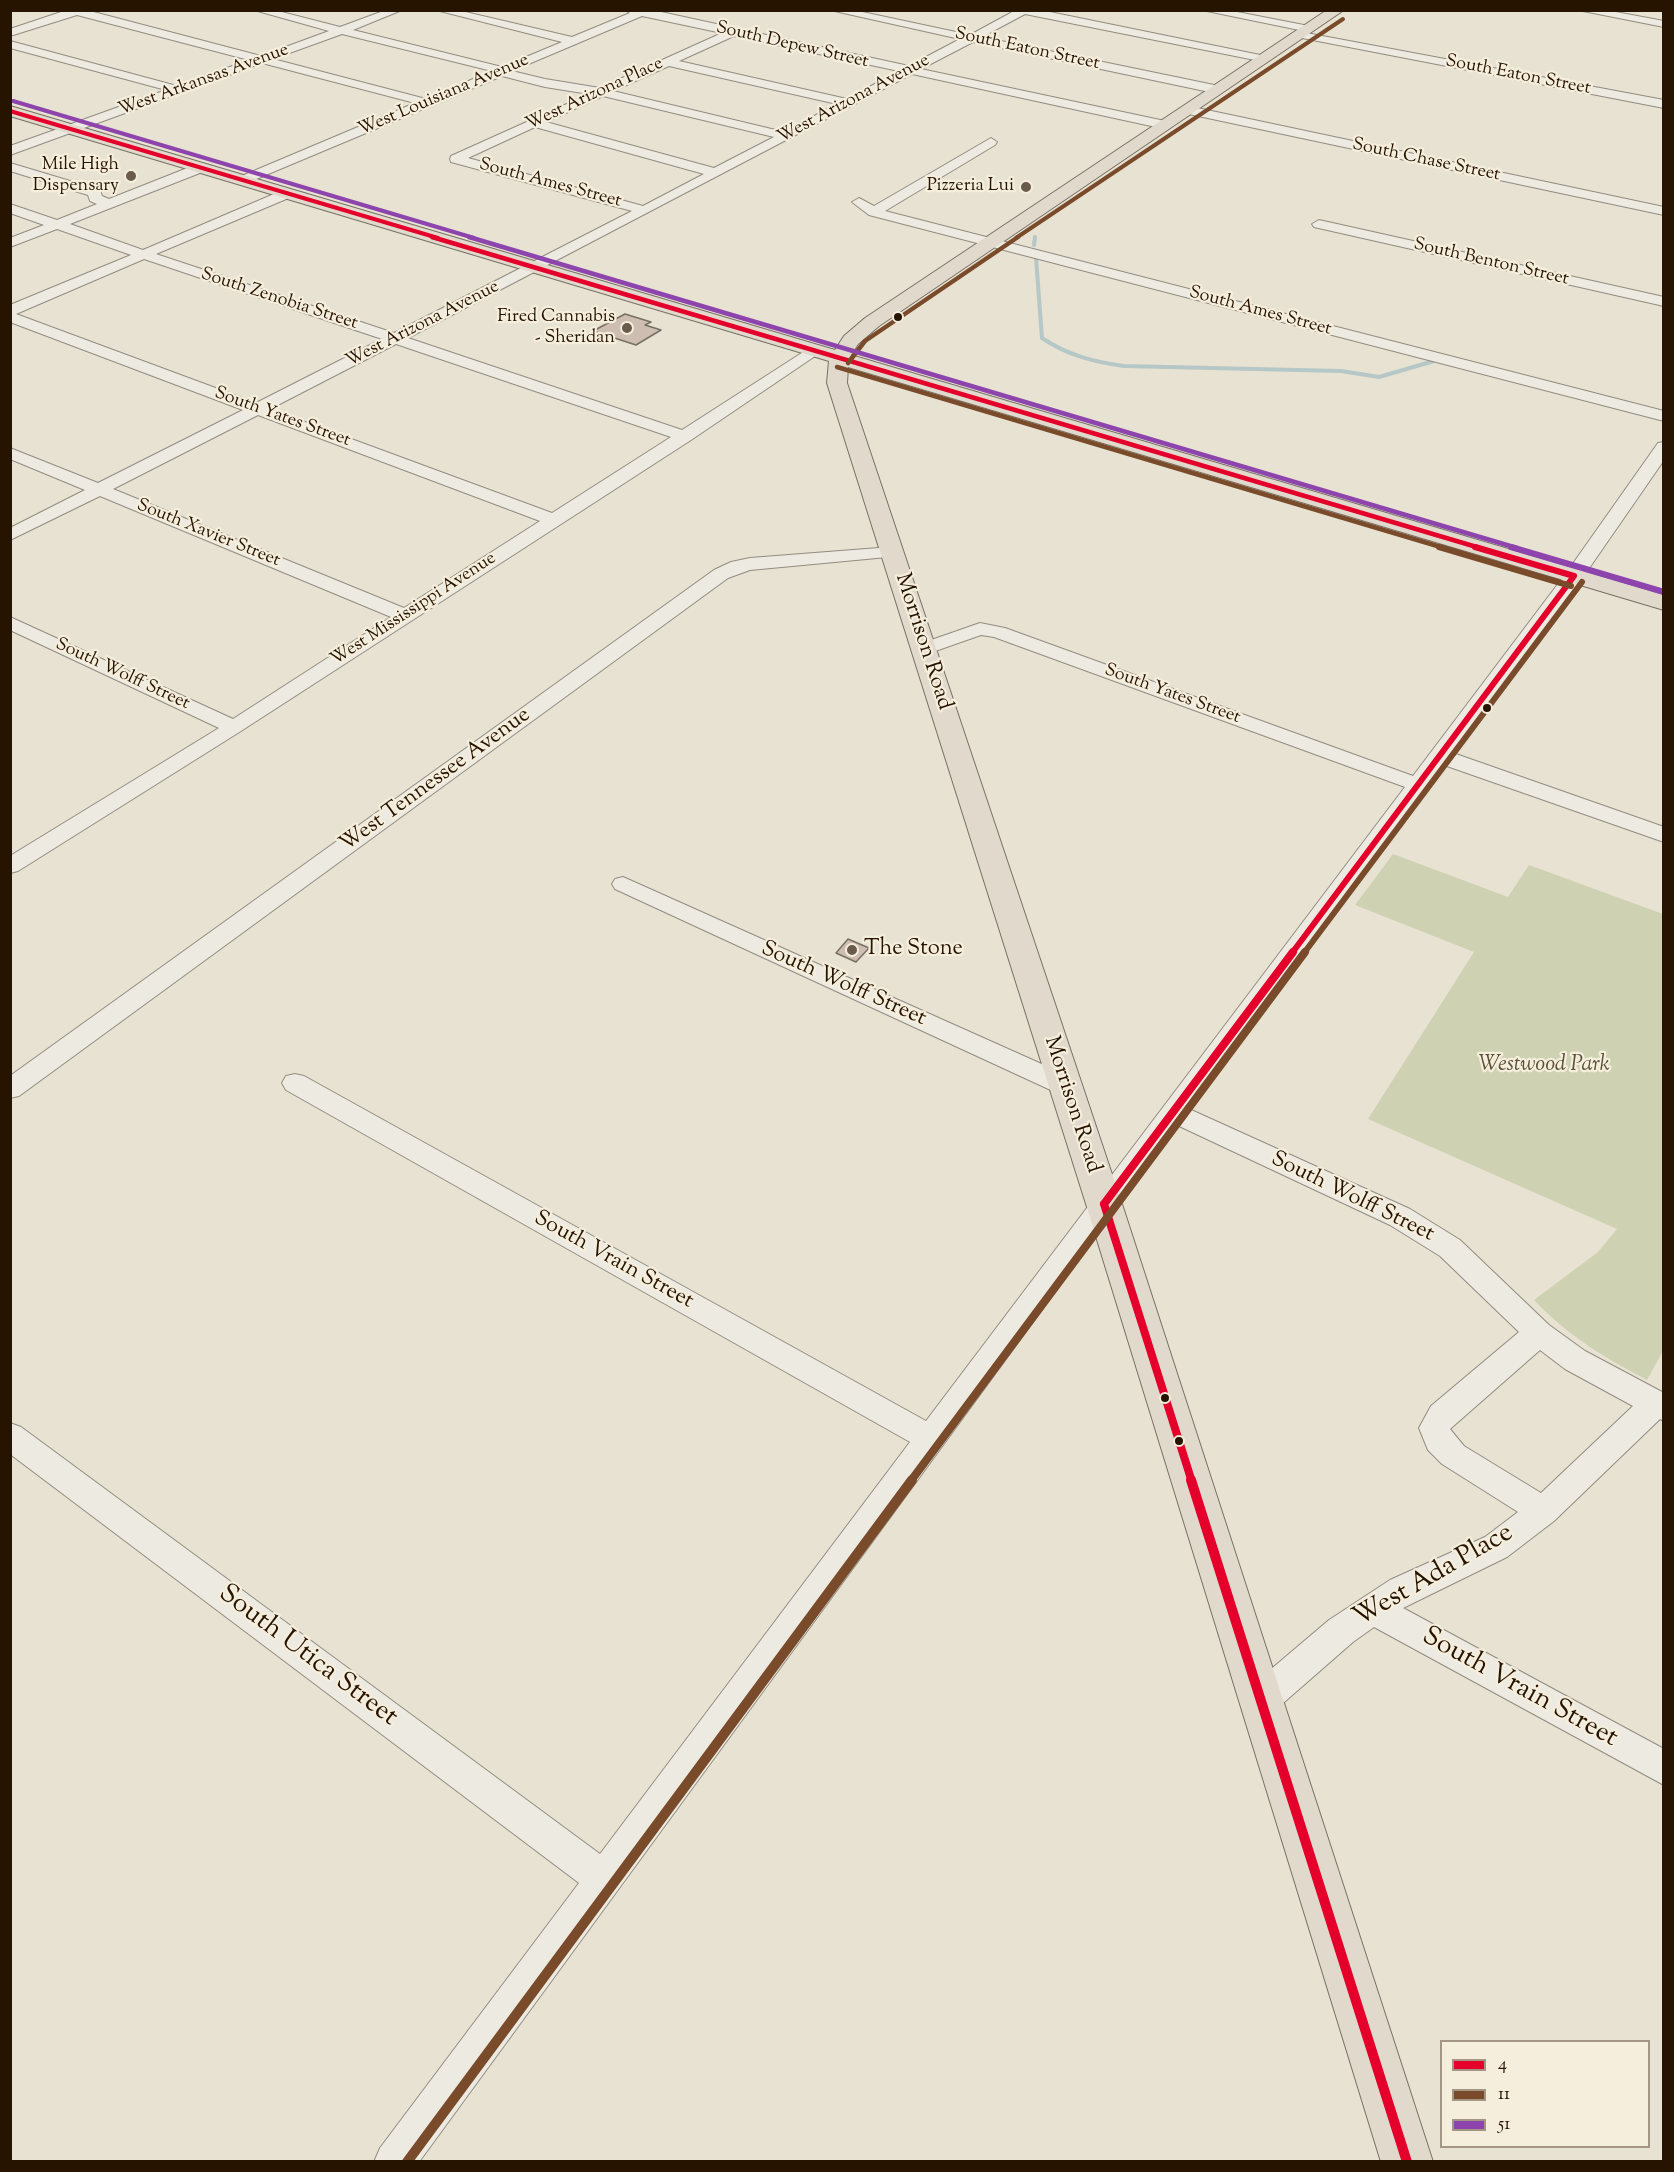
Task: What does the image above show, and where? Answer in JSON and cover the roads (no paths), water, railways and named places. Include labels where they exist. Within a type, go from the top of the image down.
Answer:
[{"type":"main road","points":[[840,357],[851,340],[865,327],[1337,10]]},
{"type":"main road","points":[[10,111],[1664,603]]},
{"type":"main road","points":[[774,338],[801,341],[826,340],[845,336],[865,327]]},
{"type":"main road","name":"Morrison Road","points":[[840,357],[837,383],[849,422],[1104,1204],[1407,2162]]},
{"type":"main road","points":[[849,422],[855,402],[868,390],[887,385],[928,383]]},
{"type":"street","points":[[259,10],[544,83],[602,92],[786,136]]},
{"type":"street","name":"West Arkansas Avenue","points":[[10,151],[397,10]]},
{"type":"street","points":[[441,10],[573,41]]},
{"type":"street","name":"South Eaton Street","points":[[835,10],[1219,90]]},
{"type":"street","name":"South Eaton Street","points":[[1208,10],[1305,32],[1664,104]]},
{"type":"street","points":[[1583,10],[1664,24]]},
{"type":"street","points":[[10,33],[77,11],[428,103]]},
{"type":"street","name":"West Louisiana Avenue","points":[[242,181],[640,11]]},
{"type":"street","name":"South Depew Street","points":[[640,11],[909,72],[1166,125]]},
{"type":"street","points":[[1023,11],[1265,59]]},
{"type":"street","name":"West Arizona Avenue","points":[[10,535],[534,268],[1023,11]]},
{"type":"street","name":"West Arizona Place","points":[[456,159],[733,32]]},
{"type":"street","points":[[10,44],[178,90]]},
{"type":"street","points":[[668,62],[849,103]]},
{"type":"street","name":"South Chase Street","points":[[1188,110],[1664,211]]},
{"type":"street","points":[[534,123],[716,173]]},
{"type":"street","points":[[874,212],[991,142]]},
{"type":"street","name":"South Ames Street","points":[[456,159],[644,210]]},
{"type":"street","points":[[10,167],[95,193],[95,198],[109,204]]},
{"type":"street","points":[[10,243],[200,168]]},
{"type":"street","points":[[10,311],[286,194]]},
{"type":"street","name":"South Ames Street","points":[[859,202],[874,212],[1664,416]]},
{"type":"street","name":"South Zenobia Street","points":[[10,208],[685,436]]},
{"type":"street","name":"South Benton Street","points":[[1319,224],[1664,302]]},
{"type":"street","name":"South Yates Street","points":[[10,317],[554,520]]},
{"type":"street","name":"West Mississippi Avenue","points":[[13,862],[234,727],[816,350]]},
{"type":"street","points":[[394,2162],[1172,1112],[1575,576],[1664,447]]},
{"type":"street","name":"South Xavier Street","points":[[10,453],[406,616]]},
{"type":"street","name":"West Tennessee Avenue","points":[[10,1089],[721,574],[737,566],[750,564],[892,552]]},
{"type":"street","name":"South Wolff Street","points":[[10,623],[234,727]]},
{"type":"street","name":"South Yates Street","points":[[924,649],[980,629],[998,632],[1418,785]]},
{"type":"street","points":[[1440,756],[1664,835]]},
{"type":"street","name":"South Wolff Street","points":[[623,884],[1064,1085]]},
{"type":"street","name":"South Vrain Street","points":[[295,1083],[930,1439]]},
{"type":"street","name":"South Wolff Street","points":[[1172,1112],[1400,1217],[1428,1233],[1450,1248],[1539,1333],[1592,1370],[1660,1406]]},
{"type":"street","points":[[1539,1333],[1442,1415],[1434,1428],[1439,1441],[1453,1455],[1543,1511]]},
{"type":"street","name":"West Ada Place","points":[[1262,1699],[1341,1631],[1401,1591],[1496,1547],[1543,1511],[1660,1406]]},
{"type":"street","name":"South Utica Street","points":[[10,1436],[604,1879]]},
{"type":"street","name":"South Vrain Street","points":[[1374,1610],[1664,1768]]},
{"type":"waterway","points":[[1034,245],[1035,237]]},
{"type":"waterway","points":[[1036,258],[1042,338],[1061,349],[1091,360],[1124,366],[1341,371],[1379,377],[1434,361]]},
{"type":"place","name":"Mile High Dispensary","points":[[131,176]]},
{"type":"place","name":"Pizzeria Lui","points":[[1026,187]]},
{"type":"place","name":"Fired Cannabis - Sheridan","points":[[627,328]]},
{"type":"place","name":"The Stone","points":[[852,950]]},
{"type":"park label","name":"Westwood Park","points":[[1544,1066]]}]
